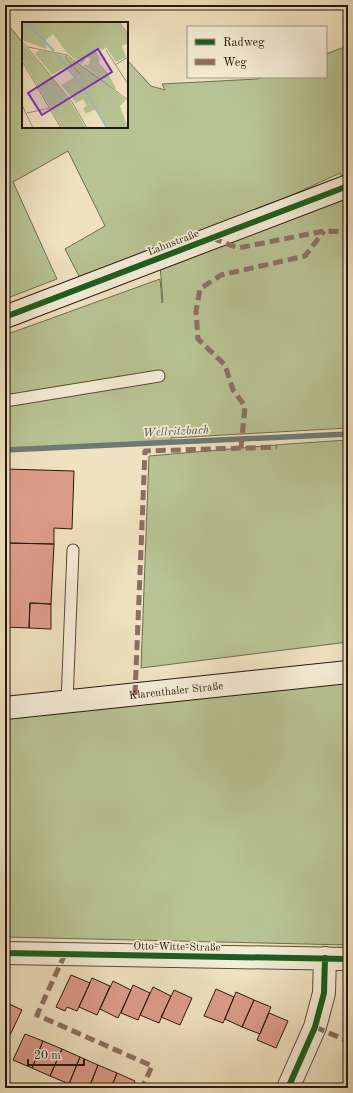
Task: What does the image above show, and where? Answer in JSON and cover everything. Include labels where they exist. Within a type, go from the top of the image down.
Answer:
[{"type":"street","name":"Lahnstraße","points":[[5,317],[348,186]]},
{"type":"street","name":"Klarenthaler Straße","points":[[5,708],[348,672]]},
{"type":"street","name":"Otto-Witte-Straße","points":[[5,953],[348,959]]},
{"type":"street","points":[[288,1088],[315,1027],[324,993],[325,958]]},
{"type":"lane","points":[[5,401],[159,376]]},
{"type":"lane","points":[[67,702],[73,550]]},
{"type":"green space","points":[[5,21],[22,42],[22,128],[128,128],[128,61],[151,86],[165,90],[162,84],[260,78],[327,78],[327,54],[342,48],[348,49],[348,428],[171,438],[171,442],[5,451],[5,335],[160,279],[162,303],[160,265],[346,186],[340,173],[232,223],[80,278],[65,249],[105,226],[68,151],[13,182],[57,279],[5,299]]},
{"type":"green space","points":[[348,440],[348,642],[141,668],[149,456]]},
{"type":"green space","points":[[348,682],[348,945],[5,937],[5,719]]},
{"type":"building","points":[[50,5],[99,5],[50,6]]},
{"type":"building","points":[[5,469],[74,471],[72,529],[54,528],[54,544],[5,543]]},
{"type":"building","points":[[5,543],[54,544],[51,604],[30,603],[29,628],[5,627]]},
{"type":"building","points":[[30,603],[51,604],[51,629],[29,628]]},
{"type":"building","points":[[71,975],[90,983],[77,1011],[67,1007],[65,1011],[56,1007]]},
{"type":"building","points":[[92,978],[110,986],[97,1015],[79,1007]]},
{"type":"building","points":[[113,981],[131,990],[118,1018],[100,1009]]},
{"type":"building","points":[[133,985],[150,993],[138,1020],[121,1013]]},
{"type":"building","points":[[153,987],[171,996],[159,1023],[140,1015]]},
{"type":"building","points":[[216,989],[234,997],[223,1023],[204,1016]]},
{"type":"building","points":[[174,990],[192,998],[180,1025],[161,1017]]},
{"type":"building","points":[[236,992],[254,1000],[242,1027],[225,1019]]},
{"type":"building","points":[[254,1000],[271,1007],[260,1034],[242,1027]]},
{"type":"building","points":[[5,1002],[22,1010],[9,1037],[5,1035]]},
{"type":"building","points":[[269,1013],[288,1021],[276,1048],[257,1040]]},
{"type":"building","points":[[25,1034],[43,1041],[32,1068],[13,1060]]},
{"type":"building","points":[[43,1041],[62,1049],[50,1076],[32,1068]]},
{"type":"building","points":[[62,1049],[80,1057],[69,1084],[50,1076]]},
{"type":"building","points":[[80,1057],[98,1065],[89,1088],[78,1088],[69,1084]]},
{"type":"building","points":[[98,1065],[117,1073],[111,1088],[89,1088]]},
{"type":"building","points":[[117,1073],[135,1081],[132,1088],[111,1088]]},
{"type":"waterway","name":"Wellritzbach","points":[[5,450],[348,434]]},
{"type":"marked path","points":[[212,238],[238,248],[324,231],[348,232]]},
{"type":"marked path","points":[[241,448],[245,406],[233,390],[225,365],[198,339],[196,311],[200,289],[221,275],[305,256],[324,231]]},
{"type":"marked path","points":[[135,695],[145,451],[277,447]]},
{"type":"marked path","points":[[65,954],[37,1015],[152,1066],[142,1088]]},
{"type":"marked path","points":[[315,1027],[348,1041]]},
{"type":"marked path","points":[[5,1085],[13,1088]]},
{"type":"cycle path","points":[[5,317],[348,186]]},
{"type":"cycle path","points":[[5,953],[348,959]]},
{"type":"cycle path","points":[[288,1088],[315,1027],[324,993],[325,958]]}]
